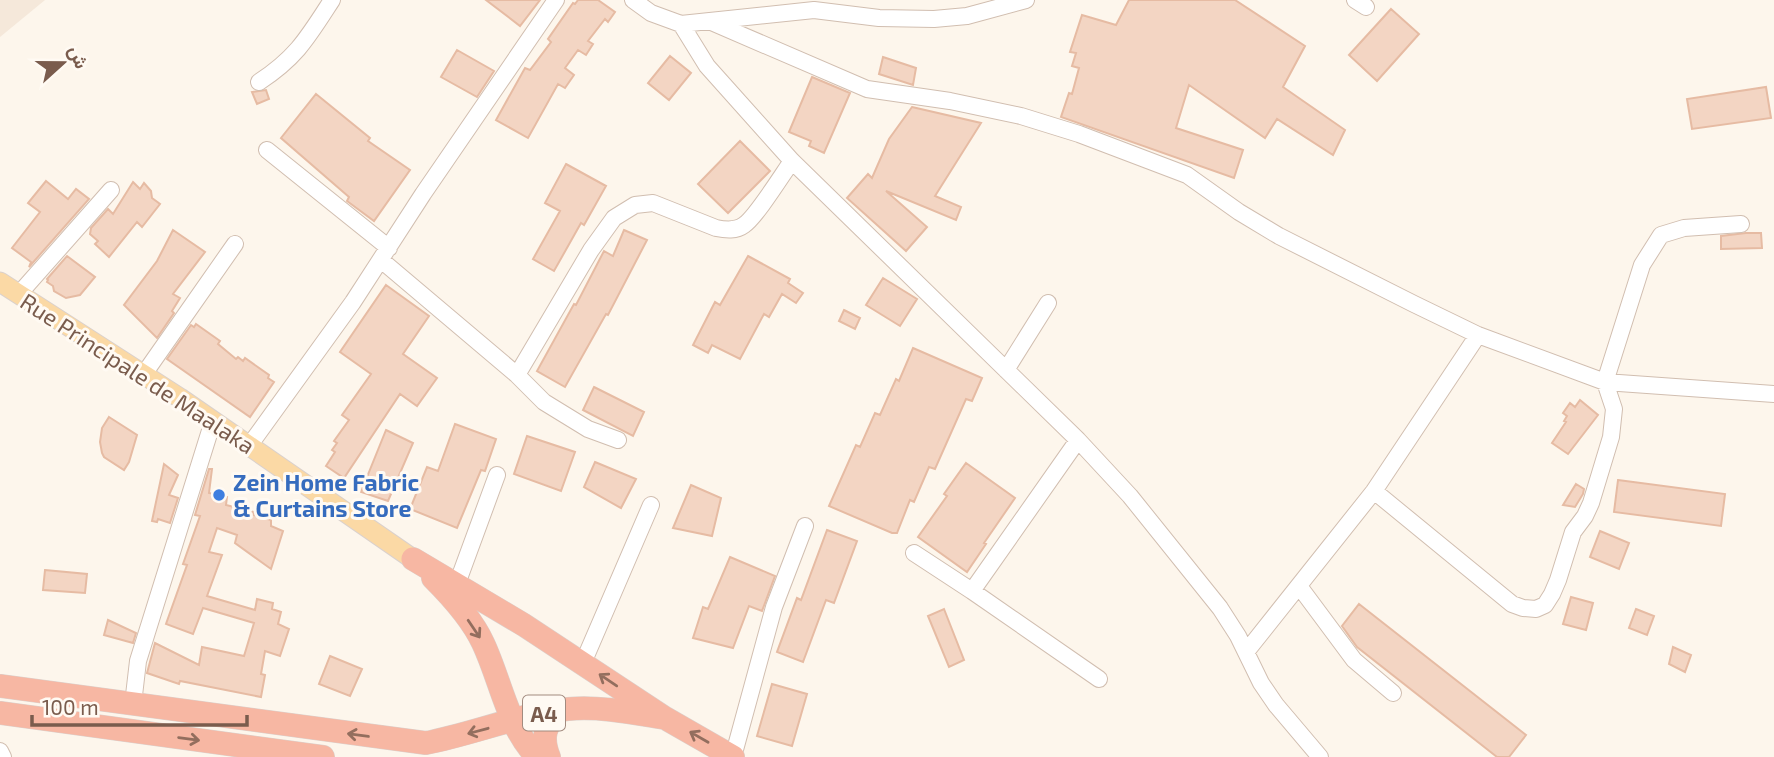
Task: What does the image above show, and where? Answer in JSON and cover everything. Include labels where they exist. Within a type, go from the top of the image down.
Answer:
[{"type":"highway","points":[[414,559],[583,663],[665,718]]},
{"type":"highway","points":[[414,559],[441,586],[475,628],[513,720],[524,742],[537,757]]},
{"type":"highway","name":"A4","points":[[0,686],[426,743],[481,731],[513,720],[584,708],[665,718],[733,757]]},
{"type":"highway","points":[[549,757],[544,737],[550,720],[560,710]]},
{"type":"highway","points":[[0,713],[267,754],[323,757]]},
{"type":"main road","name":"Rue Principale de Maalaka","points":[[0,282],[144,374],[414,559]]},
{"type":"street","points":[[259,82],[285,65],[301,47],[332,0]]},
{"type":"street","points":[[250,446],[385,254],[556,0]]},
{"type":"street","points":[[633,0],[652,13],[681,24],[814,10],[879,18],[934,19],[967,16],[1026,0]]},
{"type":"street","points":[[709,21],[867,89],[1021,116],[1187,175],[1239,212],[1279,236],[1478,335],[1605,382],[1774,394]]},
{"type":"street","points":[[681,24],[706,66],[792,161],[1078,440],[1130,496],[1220,608],[1276,705],[1321,757]]},
{"type":"street","points":[[267,150],[385,254],[544,402],[588,429],[618,440]]},
{"type":"street","points":[[517,375],[614,218],[635,205],[653,203],[716,228],[737,228],[750,220],[792,161]]},
{"type":"street","points":[[19,294],[111,190]]},
{"type":"street","points":[[1374,491],[1512,604],[1536,609],[1545,604],[1552,594],[1569,542],[1588,510],[1604,464],[1614,409],[1605,382],[1642,265],[1661,236],[1684,228],[1741,224]]},
{"type":"street","points":[[144,374],[234,244]]},
{"type":"street","points":[[1006,370],[1048,303]]},
{"type":"street","points":[[1246,652],[1374,491],[1478,335]]},
{"type":"street","points":[[133,704],[138,661],[212,421]]},
{"type":"street","points":[[972,591],[1078,440]]},
{"type":"street","points":[[457,584],[498,475]]},
{"type":"street","points":[[583,663],[651,505]]},
{"type":"street","points":[[733,757],[774,607],[805,526]]},
{"type":"street","points":[[914,553],[1098,679]]},
{"type":"street","points":[[1298,586],[1354,660],[1393,693]]},
{"type":"street","points":[[0,751],[3,757]]},
{"type":"shaded area","points":[[0,0],[45,0],[0,37]]},
{"type":"building","points":[[486,0],[540,0],[520,26]]},
{"type":"building","points":[[578,0],[598,0],[615,12],[608,22],[605,19],[588,41],[593,44],[586,55],[578,50],[565,68],[574,75],[565,88],[558,84],[528,138],[496,120],[525,68],[530,70],[551,42],[548,39],[573,3]]},
{"type":"building","points":[[1129,0],[1235,0],[1305,46],[1283,87],[1345,130],[1333,155],[1277,119],[1265,138],[1189,85],[1176,128],[1243,150],[1234,178],[1061,117],[1069,93],[1072,94],[1079,68],[1072,66],[1076,53],[1070,52],[1082,15],[1116,25]]},
{"type":"building","points":[[1391,9],[1419,34],[1377,81],[1349,55]]},
{"type":"building","points":[[457,50],[494,71],[477,97],[441,77]]},
{"type":"building","points":[[670,56],[691,73],[669,100],[648,83]]},
{"type":"building","points":[[883,57],[916,68],[913,85],[879,74]]},
{"type":"building","points":[[812,77],[850,93],[824,153],[809,146],[811,141],[789,132]]},
{"type":"building","points":[[1766,87],[1771,118],[1692,129],[1687,99]]},
{"type":"building","points":[[266,90],[269,99],[257,104],[252,92]]},
{"type":"building","points":[[316,94],[370,138],[368,141],[410,170],[374,221],[347,201],[349,197],[281,138]]},
{"type":"building","points":[[912,107],[981,123],[935,196],[961,207],[956,220],[886,191],[927,227],[906,251],[847,198],[868,174],[872,178],[889,139]]},
{"type":"building","points":[[740,141],[770,171],[728,213],[698,184]]},
{"type":"building","points":[[566,164],[606,186],[554,271],[533,259],[560,211],[545,203]]},
{"type":"building","points":[[46,181],[68,199],[76,189],[89,199],[29,267],[31,262],[12,248],[40,212],[28,203]]},
{"type":"building","points":[[133,182],[140,189],[144,183],[151,191],[152,198],[160,204],[142,227],[137,222],[109,257],[95,244],[98,241],[90,234],[91,228],[108,209],[113,214]]},
{"type":"building","points":[[173,230],[205,252],[173,294],[180,298],[172,311],[174,313],[157,338],[124,305],[157,261]]},
{"type":"building","points":[[624,230],[647,240],[608,315],[606,314],[565,387],[537,371],[604,251],[613,256]]},
{"type":"building","points":[[1761,233],[1762,248],[1721,249],[1721,236]]},
{"type":"building","points":[[67,256],[95,277],[80,295],[66,298],[54,291],[47,279]]},
{"type":"building","points":[[748,256],[790,279],[788,283],[803,293],[796,303],[782,294],[769,317],[764,314],[740,359],[712,345],[708,353],[693,345],[715,302],[720,305]]},
{"type":"building","points":[[883,278],[917,299],[900,326],[866,305]]},
{"type":"building","points":[[386,285],[429,316],[403,354],[437,378],[417,406],[400,394],[344,478],[326,466],[335,452],[332,450],[337,443],[334,441],[349,420],[342,415],[371,374],[340,352]]},
{"type":"building","points":[[844,310],[860,318],[855,329],[839,321]]},
{"type":"building","points":[[196,324],[220,341],[218,344],[236,359],[238,357],[243,361],[245,358],[269,375],[268,378],[274,382],[250,417],[167,359],[191,325],[194,327]]},
{"type":"building","points":[[913,348],[982,378],[972,401],[966,399],[935,469],[929,467],[914,502],[910,500],[897,533],[892,533],[829,506],[856,445],[860,447],[875,413],[880,415]]},
{"type":"building","points":[[594,387],[644,412],[633,436],[583,410]]},
{"type":"building","points":[[1580,400],[1598,415],[1568,454],[1552,443],[1566,422],[1564,421],[1567,416],[1563,413],[1570,403],[1575,407]]},
{"type":"building","points":[[109,417],[137,435],[124,470],[102,453],[102,428]]},
{"type":"building","points":[[455,424],[496,439],[485,471],[481,470],[457,528],[410,509],[427,467],[438,471]]},
{"type":"building","points":[[386,430],[413,443],[388,501],[361,492]]},
{"type":"building","points":[[527,436],[575,452],[561,491],[514,474]]},
{"type":"building","points":[[595,462],[636,479],[621,508],[584,487]]},
{"type":"building","points":[[966,463],[1015,498],[967,572],[918,537]]},
{"type":"building","points":[[164,464],[178,475],[169,495],[178,498],[170,523],[158,519],[157,522],[152,521]]},
{"type":"building","points":[[209,469],[212,469],[209,493],[227,497],[226,505],[254,512],[254,515],[271,520],[271,526],[283,531],[271,569],[235,543],[237,535],[217,528],[209,552],[222,555],[207,596],[255,610],[257,599],[273,603],[272,609],[281,612],[278,624],[289,629],[280,656],[265,651],[261,697],[180,681],[179,684],[147,673],[155,643],[199,665],[202,647],[244,656],[254,623],[203,608],[193,634],[166,624],[187,565],[183,564],[200,516],[195,515]]},
{"type":"building","points":[[1618,480],[1725,494],[1721,526],[1614,512]]},
{"type":"building","points":[[1576,484],[1584,489],[1575,507],[1563,505]]},
{"type":"building","points":[[691,485],[721,498],[712,536],[673,528]]},
{"type":"building","points":[[827,530],[857,541],[834,603],[826,600],[803,662],[777,652],[797,598],[801,600]]},
{"type":"building","points":[[1600,531],[1629,543],[1619,569],[1590,557]]},
{"type":"building","points":[[730,557],[775,576],[762,611],[749,606],[733,648],[693,638],[703,607],[708,609]]},
{"type":"building","points":[[45,570],[87,574],[85,593],[43,590]]},
{"type":"building","points":[[1571,597],[1593,603],[1586,630],[1563,624]]},
{"type":"building","points":[[1359,604],[1526,735],[1509,757],[1497,757],[1357,647],[1342,626]]},
{"type":"building","points":[[944,609],[964,660],[949,667],[928,616]]},
{"type":"building","points":[[1636,609],[1654,616],[1647,635],[1629,628]]},
{"type":"building","points":[[108,620],[136,633],[133,643],[104,635]]},
{"type":"building","points":[[1673,647],[1691,655],[1685,672],[1669,664]]},
{"type":"building","points":[[330,656],[362,669],[350,696],[319,684]]},
{"type":"building","points":[[772,684],[807,694],[792,746],[757,736]]},
{"type":"place","name":"Zein Home Fabric & Curtains Store","points":[[219,495]]}]
